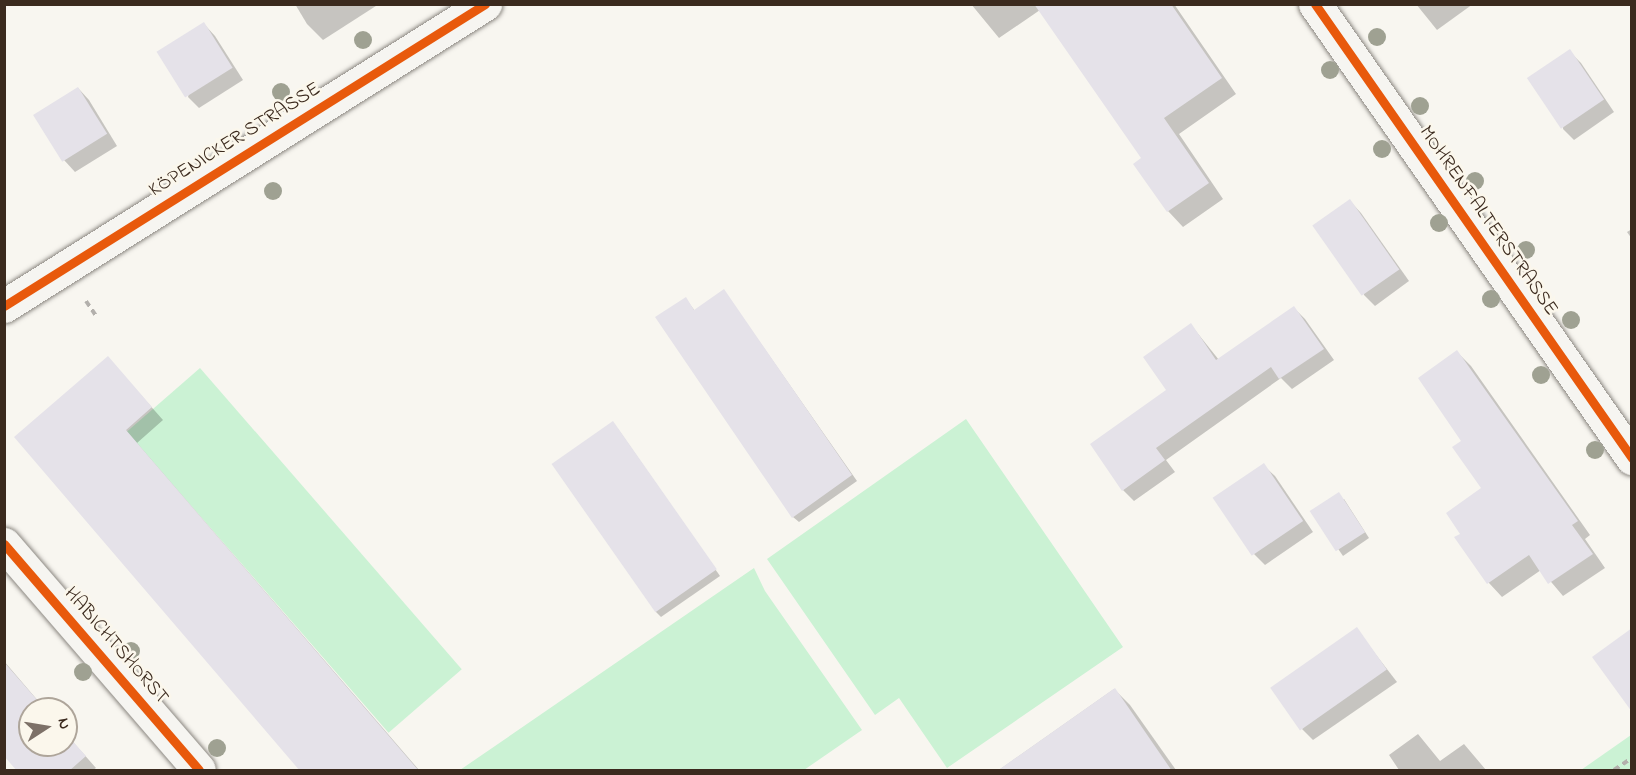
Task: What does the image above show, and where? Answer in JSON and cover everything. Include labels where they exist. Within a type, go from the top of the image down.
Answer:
[{"type":"street","name":"KÖPENICKER STRASSE","points":[[4,306],[484,4]]},
{"type":"street","name":"MOHRENFALTERSTRASSE","points":[[1315,4],[1632,458]]},
{"type":"street","name":"HABICHTSHORST","points":[[4,544],[199,771]]},
{"type":"path","points":[[86,301],[96,316]]},
{"type":"path","points":[[1614,771],[1632,758]]},
{"type":"green space","points":[[200,368],[462,669],[389,733],[127,432]]},
{"type":"green space","points":[[966,419],[1123,647],[947,768],[899,698],[875,715],[767,559]]},
{"type":"green space","points":[[754,568],[765,591],[862,730],[804,770],[460,770]]},
{"type":"green space","points":[[1631,735],[1631,770],[1581,770]]},
{"type":"building","points":[[1034,4],[1171,4],[1222,78],[1164,118],[1209,183],[1167,212],[1133,164],[1141,158]]},
{"type":"building","points":[[204,22],[233,68],[185,97],[157,52]]},
{"type":"building","points":[[1570,49],[1604,100],[1561,129],[1527,78]]},
{"type":"building","points":[[78,87],[107,134],[62,162],[33,115]]},
{"type":"building","points":[[1350,199],[1399,269],[1362,296],[1312,225]]},
{"type":"building","points":[[724,289],[852,475],[792,518],[655,317],[686,297],[694,310]]},
{"type":"building","points":[[1294,306],[1324,349],[1279,379],[1271,367],[1156,448],[1165,460],[1122,491],[1090,444],[1166,390],[1143,357],[1191,323],[1216,360]]},
{"type":"building","points":[[1457,350],[1578,521],[1572,525],[1593,554],[1548,584],[1529,555],[1487,584],[1454,537],[1460,534],[1446,513],[1481,488],[1452,447],[1461,441],[1418,378]]},
{"type":"building","points":[[108,356],[152,407],[126,430],[419,771],[300,771],[14,437]]},
{"type":"building","points":[[613,421],[717,569],[655,612],[552,464]]},
{"type":"building","points":[[1264,463],[1303,521],[1252,556],[1213,498]]},
{"type":"building","points":[[1339,492],[1365,532],[1336,551],[1310,511]]},
{"type":"building","points":[[1357,627],[1387,670],[1300,730],[1270,688]]},
{"type":"building","points":[[1632,628],[1632,712],[1592,657]]},
{"type":"building","points":[[4,662],[35,697],[18,697],[18,757],[78,757],[78,747],[86,756],[69,771],[17,771],[4,756]]},
{"type":"building","points":[[1115,688],[1172,771],[997,771]]},
{"type":"cycle path","points":[[4,306],[485,4]]},
{"type":"cycle path","points":[[1315,4],[1632,458]]},
{"type":"cycle path","points":[[4,544],[199,770]]}]
